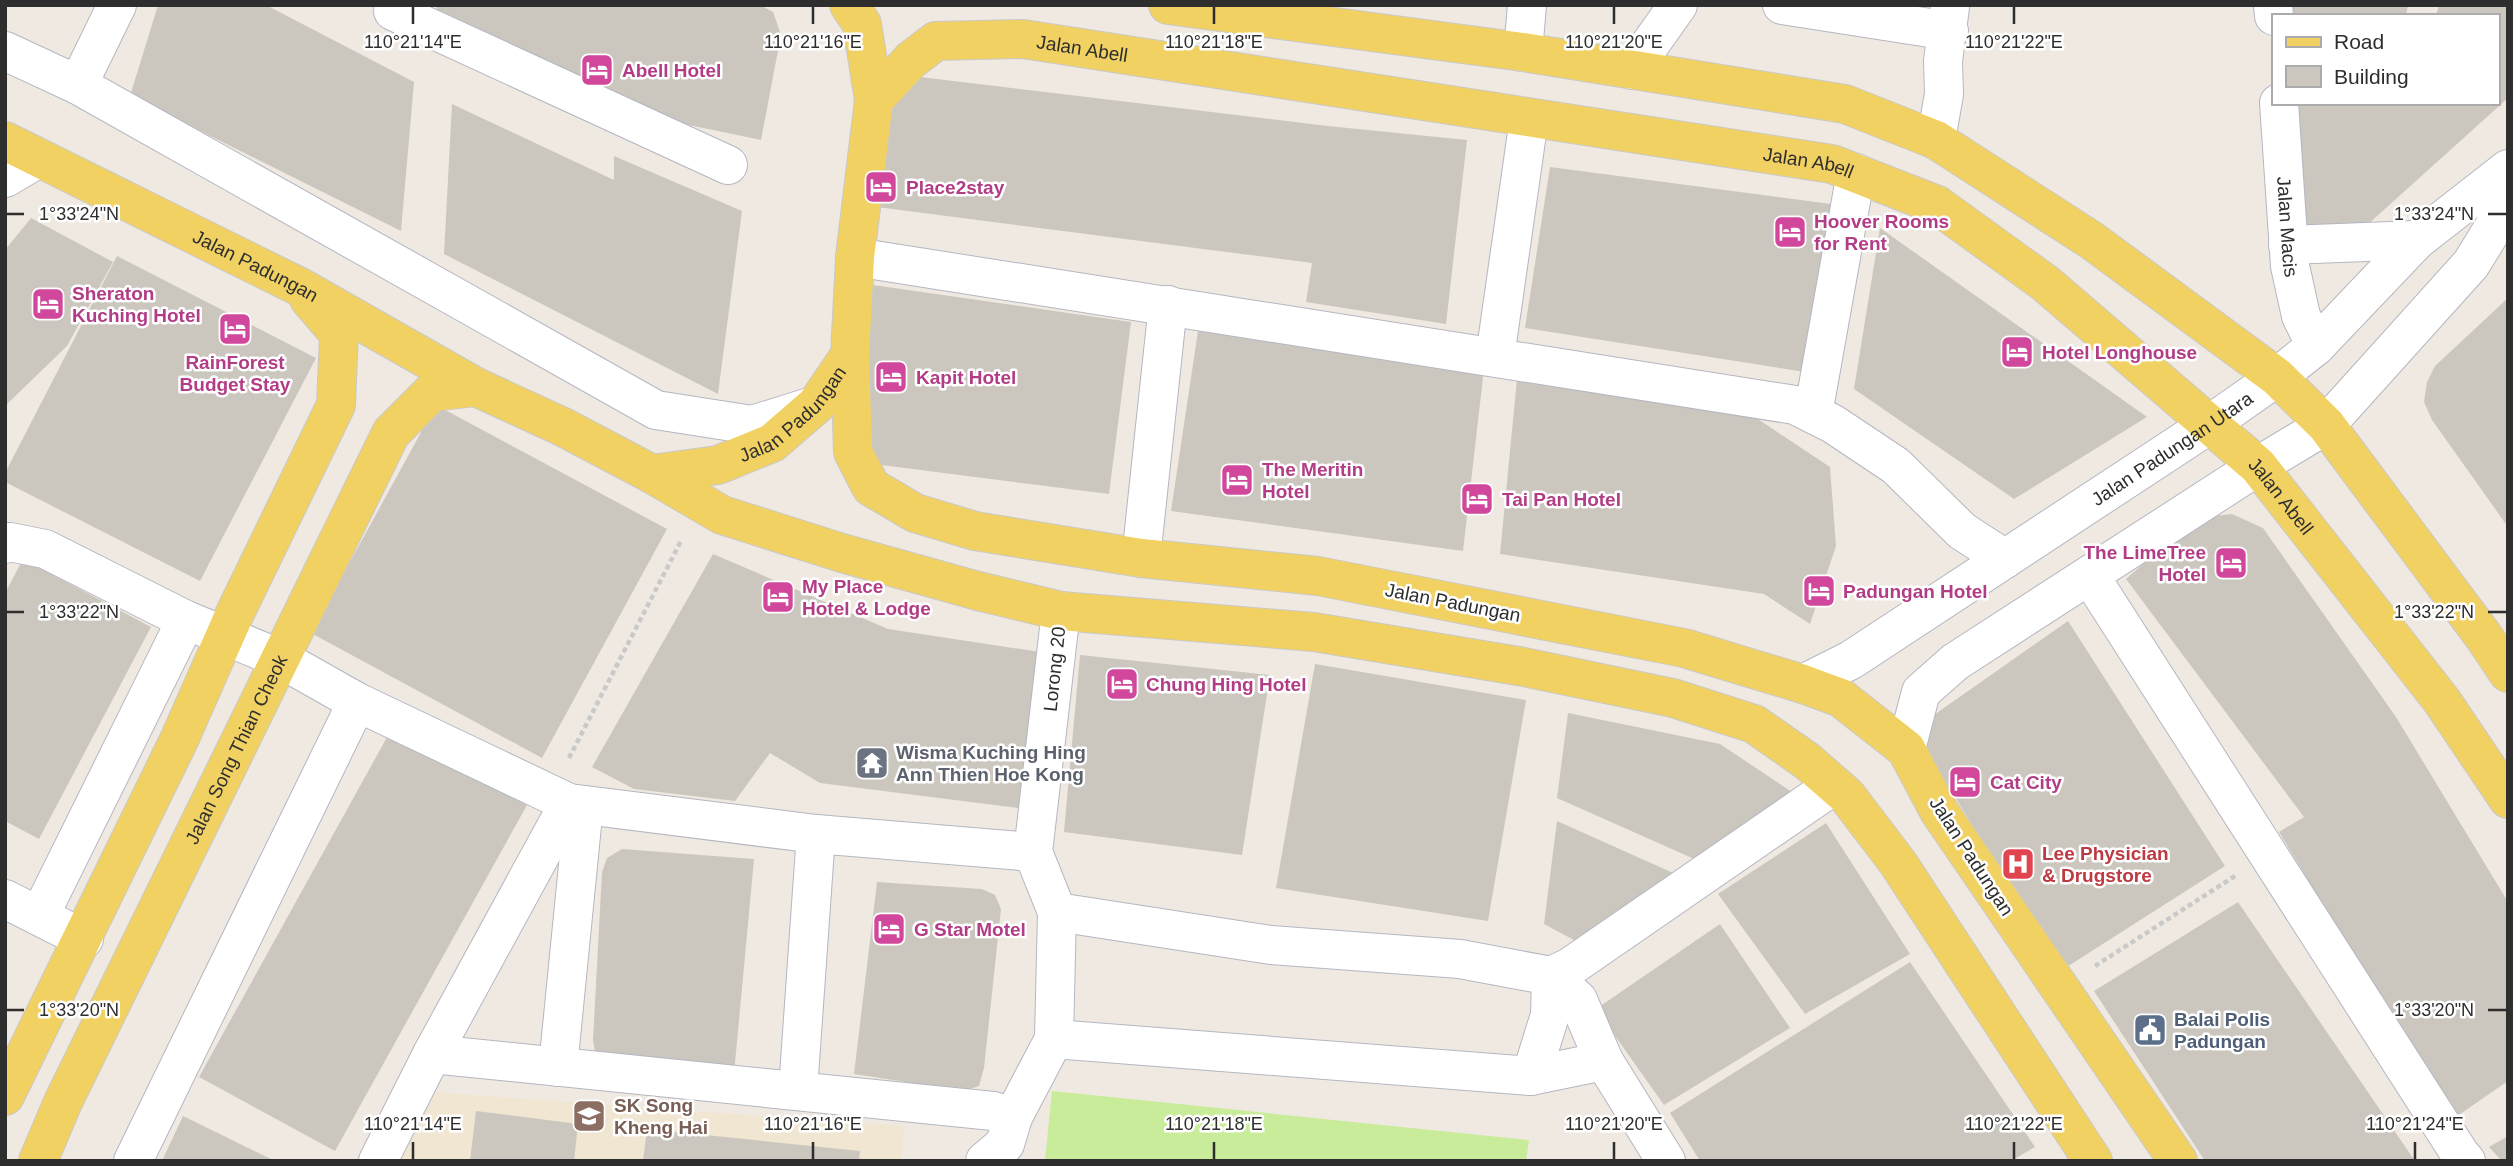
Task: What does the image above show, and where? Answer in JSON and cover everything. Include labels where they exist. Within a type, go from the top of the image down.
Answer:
[{"type":"main road","points":[[849,5],[862,24],[874,100],[855,257],[850,355]]},
{"type":"main road","points":[[1168,5],[1523,52],[1845,104],[1936,140],[2091,240],[2277,377],[2326,425],[2496,643],[2508,673]]},
{"type":"main road","name":"Jalan Abell","points":[[874,100],[911,60],[936,41],[1023,39],[1832,164],[1937,205],[2045,283],[2258,466],[2442,701],[2508,799]]},
{"type":"main road","name":"Jalan Padungan","points":[[5,141],[300,287],[476,387],[563,427],[722,515],[978,592],[1061,611],[1314,632],[1524,667],[1674,698],[1754,724],[1807,761],[1847,796],[1898,863],[2093,1161]]},
{"type":"main road","points":[[5,1096],[179,740],[336,404],[339,334],[300,287]]},
{"type":"main road","name":"Jalan Padungan","points":[[652,474],[719,465],[772,443],[816,405],[850,355]]},
{"type":"main road","name":"Jalan Padungan","points":[[850,355],[853,453],[871,487],[915,513],[975,531],[1141,558],[1318,576],[1684,648],[1841,698],[1906,749],[1939,811],[2178,1161]]},
{"type":"main road","name":"Jalan Song Thian Cheok","points":[[38,1161],[69,1090],[391,433],[432,392],[476,387]]},
{"type":"street","points":[[78,85],[117,5]]},
{"type":"street","points":[[1523,52],[1527,5]]},
{"type":"street","points":[[1632,70],[1678,5]]},
{"type":"street","points":[[1782,5],[1950,18],[1943,61],[1944,94],[1936,140]]},
{"type":"street","points":[[390,7],[728,164]]},
{"type":"street","points":[[5,51],[78,85],[656,410],[752,425],[816,405]]},
{"type":"street","name":"Jalan Macis","points":[[2279,105],[2288,245],[2294,288],[2301,316],[2316,346]]},
{"type":"street","points":[[1495,357],[1529,119]]},
{"type":"street","points":[[5,178],[39,158]]},
{"type":"street","name":"Jalan Padungan Utara","points":[[1803,684],[1852,660],[2277,377],[2316,346],[2417,240],[2508,169]]},
{"type":"street","points":[[1813,414],[1856,173]]},
{"type":"street","points":[[1906,749],[1921,692],[1955,662],[2326,425],[2471,264],[2508,205]]},
{"type":"street","points":[[2288,245],[2417,240]]},
{"type":"street","points":[[855,257],[1795,405],[1833,424],[1896,466],[1962,531],[2005,559]]},
{"type":"street","points":[[1141,558],[1167,305]]},
{"type":"street","points":[[5,544],[10,542],[45,549],[186,620],[281,659],[357,702],[568,800],[816,834],[1033,852],[1056,912],[1054,1039],[1013,1117],[1005,1144],[985,1161]]},
{"type":"street","points":[[2090,576],[2466,1161]]},
{"type":"street","name":"Lorong 20","points":[[1033,852],[1061,611]]},
{"type":"street","points":[[40,915],[186,620]]},
{"type":"street","points":[[133,1161],[357,702]]},
{"type":"street","points":[[1551,976],[1570,967],[1834,785]]},
{"type":"street","points":[[378,1161],[568,800]]},
{"type":"street","points":[[558,1067],[568,800]]},
{"type":"street","points":[[799,1090],[816,834]]},
{"type":"street","points":[[5,899],[83,939]]},
{"type":"street","points":[[1056,912],[1270,944],[1460,959],[1551,976],[1578,1000],[1604,1060],[1666,1161]]},
{"type":"street","points":[[1531,1076],[1550,1015],[1551,976]]},
{"type":"street","points":[[1054,1039],[1531,1076],[1604,1060]]},
{"type":"street","points":[[432,1054],[993,1111],[1013,1117]]},
{"type":"path","points":[[568,800],[701,503]]},
{"type":"path","points":[[2060,989],[2268,855]]},
{"type":"shaded area","name":"SK Song Kheng Hai","points":[[417,1091],[904,1126],[901,1161],[382,1161]]},
{"type":"green space","points":[[1052,1091],[1529,1140],[1526,1161],[1045,1161]]},
{"type":"building","points":[[158,5],[266,5],[414,82],[401,231],[130,96]]},
{"type":"building","points":[[437,5],[760,5],[773,12],[781,35],[761,140],[646,116],[435,23]]},
{"type":"building","points":[[2292,5],[2408,5],[2406,14],[2293,14]]},
{"type":"building","points":[[2439,5],[2508,5],[2508,98],[2366,226],[2290,228],[2285,105],[2499,105],[2499,14],[2437,14]]},
{"type":"building","points":[[912,76],[1467,140],[1446,324],[1306,302],[1312,263],[877,207],[889,98]]},
{"type":"building","points":[[452,104],[614,180],[614,156],[742,211],[718,394],[444,254]]},
{"type":"building","points":[[1550,167],[1831,204],[1805,372],[1525,328]]},
{"type":"building","name":"Sheraton Kuching Hotel","points":[[31,218],[113,262],[67,346],[5,406],[5,250]]},
{"type":"building","points":[[1880,228],[2147,417],[2014,499],[1854,389]]},
{"type":"building","points":[[117,256],[316,358],[200,581],[5,482],[5,473]]},
{"type":"building","points":[[873,285],[1131,322],[1109,494],[858,462]]},
{"type":"building","points":[[2508,298],[2508,527],[2432,420],[2424,402],[2427,382],[2435,366]]},
{"type":"building","points":[[1198,331],[1484,369],[1463,551],[1171,511]]},
{"type":"building","points":[[1517,379],[1735,404],[1830,467],[1836,546],[1810,624],[1764,594],[1500,554]]},
{"type":"building","points":[[436,405],[667,529],[542,758],[311,633]]},
{"type":"building","points":[[2232,514],[2263,528],[2396,717],[2508,902],[2508,1081],[2453,1119],[2279,832],[2304,817],[2126,579],[2178,533],[2203,517]]},
{"type":"building","points":[[713,554],[888,629],[1040,652],[1025,809],[820,783],[770,753],[735,801],[634,789],[592,767]]},
{"type":"building","points":[[23,559],[151,627],[39,839],[5,821],[5,593]]},
{"type":"building","points":[[2068,621],[2225,866],[2062,970],[1921,742],[1931,717]]},
{"type":"building","points":[[1080,655],[1270,675],[1242,855],[1064,832]]},
{"type":"building","points":[[1315,664],[1526,700],[1488,921],[1276,888]]},
{"type":"building","points":[[1568,713],[1720,744],[1792,792],[1701,862],[1557,798]]},
{"type":"building","points":[[391,730],[527,805],[335,1151],[199,1077]]},
{"type":"building","points":[[1557,821],[1689,880],[1587,947],[1544,924]]},
{"type":"building","points":[[1826,823],[1910,954],[1805,1014],[1718,894]]},
{"type":"building","points":[[622,849],[754,859],[734,1074],[595,1053],[593,1040],[602,872],[607,858]]},
{"type":"building","points":[[877,882],[982,889],[995,895],[1001,909],[984,1068],[979,1086],[964,1091],[854,1074]]},
{"type":"building","points":[[2238,902],[2415,1161],[2205,1161],[2094,991]]},
{"type":"building","points":[[1720,924],[1790,1028],[1664,1105],[1596,1009]]},
{"type":"building","points":[[1910,962],[2035,1147],[2011,1161],[1700,1161],[1670,1113]]},
{"type":"building","points":[[476,1111],[578,1124],[574,1161],[470,1161]]},
{"type":"building","points":[[183,1116],[275,1161],[162,1161]]},
{"type":"building","points":[[647,1129],[860,1151],[859,1161],[643,1161]]},
{"type":"building","points":[[2508,1136],[2508,1161],[2502,1161],[2489,1147]]},
{"type":"place","name":"Abell Hotel","points":[[597,70]]},
{"type":"place","name":"Place2stay","points":[[881,187]]},
{"type":"place","name":"Hoover Rooms for Rent","points":[[1790,232]]},
{"type":"place","name":"Sheraton Kuching Hotel","points":[[48,304]]},
{"type":"place","name":"RainForest Budget Stay","points":[[235,329]]},
{"type":"place","name":"Hotel Longhouse","points":[[2017,352]]},
{"type":"place","name":"Kapit Hotel","points":[[891,377]]},
{"type":"place","name":"The Meritin Hotel","points":[[1237,480]]},
{"type":"place","name":"Tai Pan Hotel","points":[[1477,499]]},
{"type":"place","name":"The LimeTree Hotel","points":[[2231,563]]},
{"type":"place","name":"Padungan Hotel","points":[[1819,591]]},
{"type":"place","name":"My Place Hotel & Lodge","points":[[778,597]]},
{"type":"place","name":"Chung Hing Hotel","points":[[1122,684]]},
{"type":"place","name":"Wisma Kuching Hing Ann Thien Hoe Kong","points":[[872,763]]},
{"type":"place","name":"Cat City","points":[[1965,782]]},
{"type":"place","name":"Lee Physician & Drugstore","points":[[2018,864]]},
{"type":"place","name":"G Star Motel","points":[[889,929]]},
{"type":"place","name":"Balai Polis Padungan","points":[[2150,1030]]},
{"type":"place","name":"SK Song Kheng Hai","points":[[589,1116]]}]
